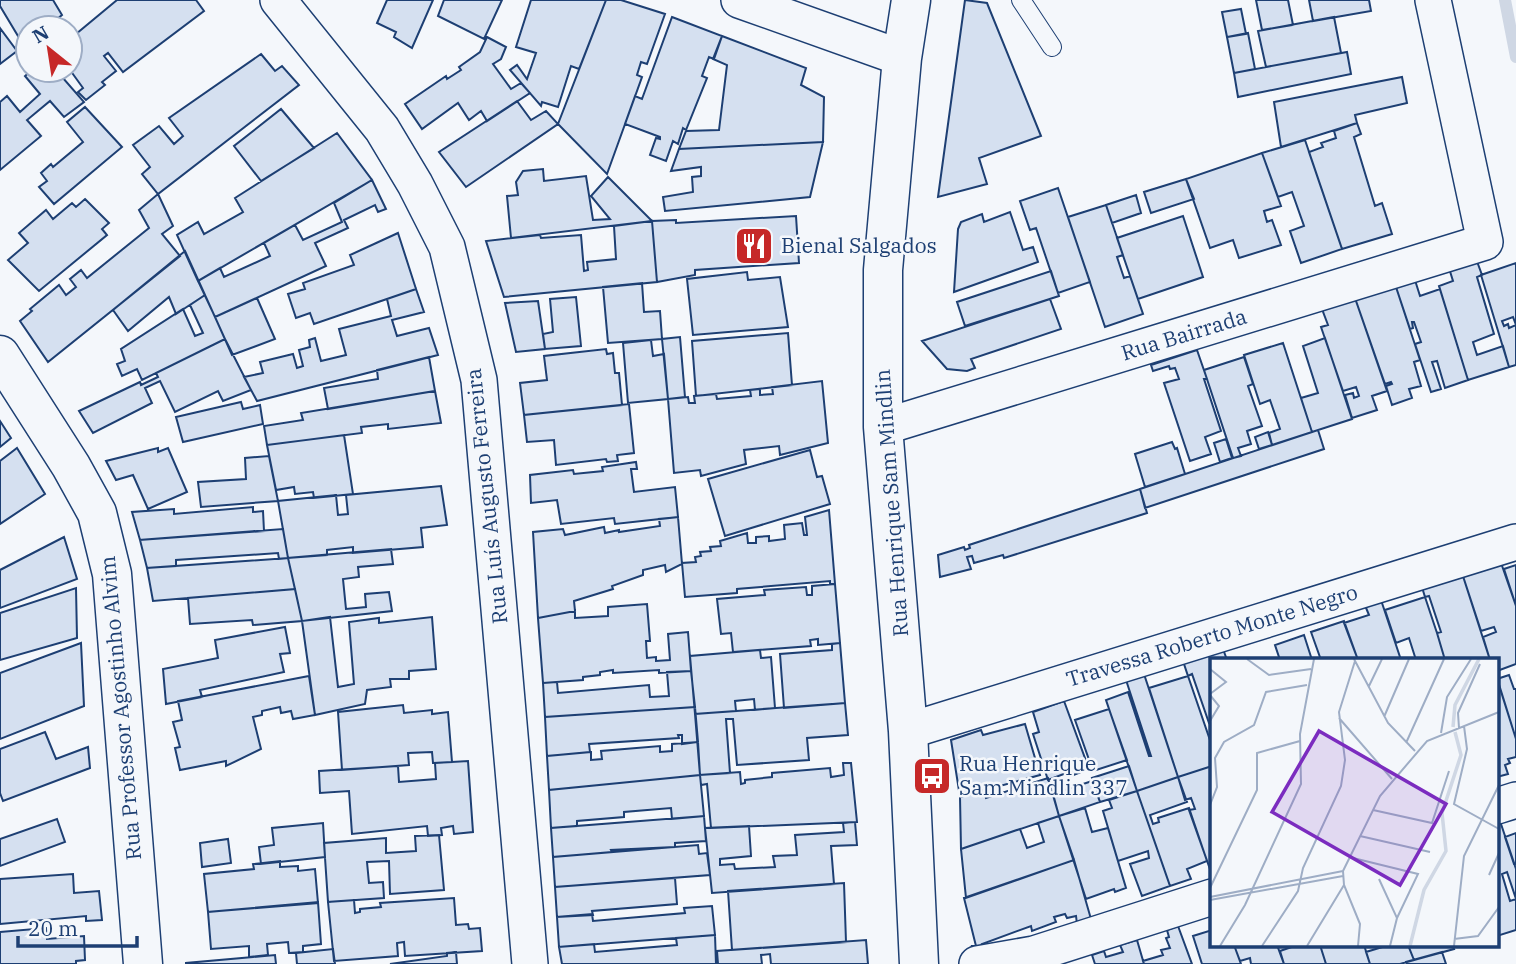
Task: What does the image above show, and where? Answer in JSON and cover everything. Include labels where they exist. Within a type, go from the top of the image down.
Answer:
[{"type":"main road","name":"Rua Henrique Sam Mindlin","points":[[911,0],[902,58],[883,270],[883,427],[908,731],[919,964]]},
{"type":"main road","name":"Rua Professor Agostinho Alvim","points":[[0,355],[71,466],[97,513],[112,574],[143,964]]},
{"type":"street","name":"Rua Luís Augusto Ferreira","points":[[278,0],[382,129],[415,184],[447,247],[461,299],[479,380],[530,964]]},
{"type":"street","points":[[739,0],[902,58]]},
{"type":"street","name":"Rua Bairrada","points":[[883,427],[1485,242],[1433,0]]},
{"type":"street","name":"Travessa Roberto Monte Negro","points":[[908,731],[1516,542]]},
{"type":"street","points":[[1498,806],[1516,800]]},
{"type":"street","points":[[976,964],[1034,954],[1210,898]]},
{"type":"lane","points":[[1021,0],[1052,47]]},
{"type":"building","points":[[0,0],[53,0],[61,14],[14,14],[14,29],[0,6]]},
{"type":"building","points":[[117,0],[196,0],[204,11],[123,72],[108,53],[104,56],[116,71],[102,82],[105,85],[86,100],[78,92],[83,88],[80,84],[84,84],[84,27]]},
{"type":"building","points":[[387,0],[433,0],[412,48],[394,37],[396,32],[377,23]]},
{"type":"building","points":[[444,0],[502,0],[484,39],[438,16]]},
{"type":"building","points":[[531,0],[606,0],[579,69],[571,66],[558,107],[542,102],[541,106],[510,70],[517,65],[527,79],[536,53],[516,47]]},
{"type":"building","points":[[606,0],[621,0],[665,14],[647,64],[641,62],[637,75],[642,77],[607,174],[558,124]]},
{"type":"building","points":[[965,0],[987,3],[1041,136],[979,158],[987,184],[938,197]]},
{"type":"building","points":[[1256,0],[1288,0],[1293,25],[1262,30]]},
{"type":"building","points":[[1309,0],[1369,0],[1371,11],[1313,21]]},
{"type":"building","points":[[1241,9],[1246,34],[1227,37],[1222,12]]},
{"type":"building","points":[[672,17],[722,36],[714,59],[709,57],[702,76],[707,78],[686,130],[683,128],[678,144],[673,141],[666,161],[650,155],[656,138],[660,137],[625,124],[635,96],[642,99]]},
{"type":"building","points":[[1334,17],[1341,53],[1266,67],[1258,31]]},
{"type":"building","points":[[0,28],[14,47],[14,53],[0,64]]},
{"type":"building","points":[[1248,33],[1255,69],[1234,73],[1227,37]]},
{"type":"building","points":[[722,36],[806,68],[801,85],[824,97],[823,142],[679,149],[686,131],[719,130],[727,65],[713,59]]},
{"type":"building","points":[[487,37],[506,47],[501,59],[493,64],[511,89],[521,83],[530,93],[487,121],[481,111],[469,120],[458,103],[422,129],[405,104],[446,76],[447,79],[461,70],[459,67],[480,52]]},
{"type":"building","points":[[1347,52],[1351,74],[1238,97],[1234,73]]},
{"type":"building","points":[[261,54],[275,71],[282,66],[299,85],[158,194],[142,174],[150,167],[133,145],[159,126],[174,144],[183,136],[169,118]]},
{"type":"building","points":[[1402,77],[1407,103],[1355,115],[1357,123],[1281,147],[1274,102]]},
{"type":"building","points":[[32,84],[68,84],[84,102],[64,117],[50,101],[27,120],[41,136],[0,170],[0,102],[7,96],[20,112],[40,94]]},
{"type":"building","points":[[517,101],[531,120],[546,111],[558,124],[466,187],[439,152]]},
{"type":"building","points":[[85,107],[122,147],[54,204],[39,187],[47,181],[41,173],[51,164],[53,167],[83,142],[67,122]]},
{"type":"building","points":[[281,109],[314,148],[261,181],[234,146]]},
{"type":"building","points":[[1357,123],[1361,134],[1354,137],[1375,206],[1382,203],[1392,234],[1342,249],[1309,152],[1323,147],[1321,143],[1336,138],[1334,131]]},
{"type":"building","points":[[337,133],[372,180],[198,281],[177,235],[198,222],[204,234],[243,212],[235,198]]},
{"type":"building","points":[[1305,140],[1342,249],[1301,263],[1290,231],[1304,226],[1292,192],[1278,197],[1262,153]]},
{"type":"building","points":[[823,142],[810,197],[665,211],[663,197],[693,192],[692,177],[701,176],[701,167],[671,171],[679,149]]},
{"type":"building","points":[[1262,153],[1281,206],[1264,211],[1267,222],[1272,220],[1281,245],[1239,258],[1233,240],[1210,248],[1186,179]]},
{"type":"building","points":[[543,169],[544,181],[586,176],[593,220],[610,219],[591,196],[608,177],[652,221],[511,238],[507,196],[518,195],[516,182],[523,171]]},
{"type":"building","points":[[1186,179],[1194,199],[1151,213],[1144,192]]},
{"type":"building","points":[[372,180],[386,209],[378,212],[375,205],[344,220],[348,228],[315,243],[326,266],[215,317],[198,281],[220,268],[224,277],[270,256],[264,243],[295,225],[303,240],[342,222],[334,203]]},
{"type":"building","points":[[1058,188],[1090,282],[1058,293],[1036,228],[1030,230],[1020,201]]},
{"type":"building","points":[[158,194],[173,226],[162,234],[180,256],[48,362],[20,321],[59,285],[66,295],[76,287],[70,279],[81,270],[87,278],[149,228],[139,210]]},
{"type":"building","points":[[1136,195],[1141,213],[1112,223],[1106,205]]},
{"type":"building","points":[[85,199],[109,223],[102,229],[107,235],[39,291],[8,260],[28,243],[19,233],[46,210],[53,219],[72,203],[76,207]]},
{"type":"building","points":[[1106,205],[1123,255],[1117,257],[1124,278],[1130,276],[1143,314],[1105,327],[1068,217]]},
{"type":"building","points":[[1010,212],[1023,250],[1033,247],[1038,262],[954,292],[958,229],[961,222],[982,214],[984,222]]},
{"type":"building","points":[[796,216],[799,263],[695,270],[695,275],[657,282],[652,221],[676,220],[676,223]]},
{"type":"building","points":[[1183,216],[1203,277],[1138,299],[1117,238]]},
{"type":"building","points":[[652,221],[657,282],[504,297],[486,241],[540,235],[541,238],[581,235],[584,271],[588,270],[587,262],[616,259],[614,226]]},
{"type":"building","points":[[398,233],[416,289],[314,324],[310,313],[296,318],[288,294],[305,289],[303,283],[354,265],[350,255]]},
{"type":"building","points":[[185,251],[205,295],[176,314],[169,297],[128,331],[113,310]]},
{"type":"building","points":[[1475,256],[1482,275],[1477,277],[1494,334],[1473,342],[1477,355],[1503,346],[1509,367],[1468,380],[1439,286],[1453,281],[1448,265]]},
{"type":"building","points":[[1516,263],[1516,325],[1516,365],[1509,367],[1481,275]],"holes":[[[1513,317],[1516,325],[1509,328],[1508,324],[1504,326],[1502,321]]]},
{"type":"building","points":[[1051,271],[1059,296],[965,326],[957,302]]},
{"type":"building","points":[[747,272],[748,280],[780,277],[788,327],[693,335],[687,279]]},
{"type":"building","points":[[1414,277],[1420,296],[1440,289],[1468,380],[1445,388],[1437,361],[1432,362],[1441,389],[1431,392],[1415,344],[1421,342],[1414,322],[1413,328],[1410,329],[1395,284]]},
{"type":"building","points":[[642,283],[644,312],[660,311],[662,339],[608,343],[603,287]]},
{"type":"building","points":[[1395,284],[1420,360],[1414,362],[1421,386],[1409,389],[1412,398],[1392,405],[1386,386],[1392,384],[1385,384],[1355,298]]},
{"type":"building","points":[[416,289],[424,312],[392,320],[397,336],[429,328],[438,355],[257,401],[244,377],[263,373],[260,362],[293,354],[297,368],[303,366],[299,350],[310,347],[309,340],[315,338],[321,361],[346,355],[339,329],[391,316],[387,299]]},
{"type":"building","points":[[205,295],[225,339],[142,380],[137,369],[122,376],[117,364],[125,361],[121,349],[183,309],[195,336],[203,333],[190,305]]},
{"type":"building","points":[[576,297],[581,346],[545,349],[543,334],[553,332],[550,299]]},
{"type":"building","points":[[257,298],[275,339],[232,355],[215,317]]},
{"type":"building","points":[[1355,298],[1387,391],[1372,396],[1377,410],[1352,418],[1345,395],[1353,393],[1354,398],[1359,396],[1356,387],[1343,391],[1321,327],[1328,325],[1322,309]]},
{"type":"building","points":[[1050,299],[1061,329],[971,359],[975,368],[967,371],[947,369],[922,341]]},
{"type":"building","points":[[538,301],[545,349],[516,352],[505,303]]},
{"type":"building","points":[[788,333],[792,385],[696,396],[692,341]]},
{"type":"building","points":[[680,337],[685,397],[668,399],[662,339]]},
{"type":"building","points":[[1325,338],[1352,419],[1312,432],[1301,398],[1318,393],[1303,346]]},
{"type":"building","points":[[225,339],[251,390],[223,401],[218,391],[175,412],[160,381],[145,388],[152,403],[93,433],[79,411],[140,382],[141,385],[158,377],[156,373]]},
{"type":"building","points":[[651,340],[653,356],[664,354],[668,399],[628,403],[623,343]]},
{"type":"building","points":[[1283,343],[1312,432],[1272,445],[1269,433],[1280,429],[1270,400],[1260,404],[1244,355]]},
{"type":"building","points":[[606,349],[607,354],[613,353],[615,373],[619,373],[622,405],[524,415],[520,383],[547,380],[544,356]]},
{"type":"building","points":[[1197,350],[1221,431],[1205,437],[1211,454],[1190,461],[1164,383],[1179,379],[1175,368],[1170,369],[1169,366],[1153,371],[1151,365]]},
{"type":"building","points":[[429,357],[435,391],[328,409],[324,388],[378,379],[377,370]]},
{"type":"building","points":[[1244,357],[1253,384],[1248,386],[1262,426],[1247,431],[1251,444],[1238,448],[1241,456],[1233,458],[1204,370]]},
{"type":"building","points":[[822,381],[828,443],[780,455],[779,446],[744,450],[746,464],[701,476],[700,470],[674,473],[668,399],[688,397],[689,403],[695,403],[694,396],[716,394],[717,399],[751,396],[750,390],[760,389],[760,395],[773,394],[772,387]]},
{"type":"building","points":[[435,391],[441,423],[388,429],[388,424],[361,427],[362,433],[267,445],[264,426],[303,420],[301,413]]},
{"type":"building","points":[[241,402],[243,409],[260,405],[263,424],[183,442],[176,417]]},
{"type":"building","points":[[629,404],[634,453],[617,455],[618,461],[607,462],[606,459],[556,465],[554,440],[527,442],[524,415]]},
{"type":"building","points":[[0,421],[11,438],[0,447]]},
{"type":"building","points":[[1318,430],[1324,449],[1145,508],[1140,489]]},
{"type":"building","points":[[1268,432],[1272,445],[1259,449],[1255,437]]},
{"type":"building","points":[[344,435],[353,494],[314,498],[313,492],[295,494],[294,487],[276,490],[267,445]]},
{"type":"building","points":[[1226,439],[1232,458],[1220,462],[1214,443]]},
{"type":"building","points":[[1172,442],[1175,449],[1177,448],[1185,474],[1145,487],[1135,454]]},
{"type":"building","points":[[17,448],[45,494],[0,524],[0,461]]},
{"type":"building","points":[[158,448],[158,452],[168,448],[187,492],[148,509],[133,475],[116,480],[106,461]]},
{"type":"building","points":[[810,450],[817,477],[822,476],[830,504],[725,536],[708,479]]},
{"type":"building","points":[[269,456],[278,501],[201,507],[198,482],[246,479],[245,458]]},
{"type":"building","points":[[636,462],[637,469],[631,469],[634,492],[675,487],[678,517],[615,524],[614,518],[561,524],[557,500],[531,503],[530,475],[573,470],[574,474],[603,471],[602,467]]},
{"type":"building","points":[[441,486],[447,525],[421,528],[423,547],[353,553],[353,547],[327,550],[327,555],[288,558],[278,501],[336,495],[338,515],[348,514],[346,495]]},
{"type":"building","points":[[1140,489],[1147,513],[1004,558],[1003,555],[974,563],[972,556],[967,557],[971,569],[940,577],[938,555],[964,547],[965,550],[970,548],[969,545]]},
{"type":"building","points":[[253,507],[253,512],[263,511],[264,531],[140,540],[132,512],[174,509],[174,514]]},
{"type":"building","points":[[829,510],[835,584],[830,584],[830,581],[737,589],[737,593],[685,597],[682,563],[696,562],[695,557],[701,556],[700,552],[711,551],[710,547],[721,546],[720,541],[747,533],[748,543],[756,543],[756,537],[769,536],[769,541],[785,539],[784,525],[802,523],[804,535],[807,535],[805,517]]},
{"type":"building","points":[[678,517],[682,564],[666,572],[665,565],[643,570],[643,575],[612,586],[613,589],[574,601],[575,611],[538,618],[533,532],[563,529],[565,535],[604,527],[605,533],[619,532],[660,526],[659,519]]},
{"type":"building","points":[[283,529],[288,558],[279,559],[278,553],[176,560],[176,566],[147,568],[140,540]]},
{"type":"building","points":[[64,537],[77,579],[0,608],[0,570]]},
{"type":"building","points":[[391,549],[393,564],[358,567],[359,577],[343,579],[346,609],[366,607],[365,594],[389,592],[392,611],[302,621],[288,558]]},
{"type":"building","points":[[1499,557],[1516,606],[1516,664],[1498,671],[1498,658],[1489,658],[1483,637],[1496,632],[1494,627],[1481,631],[1461,570]]},
{"type":"building","points":[[288,558],[295,589],[153,601],[147,568]]},
{"type":"building","points":[[1516,565],[1516,606],[1504,569]]},
{"type":"building","points":[[1461,570],[1489,658],[1444,658],[1437,633],[1441,632],[1429,596],[1425,597],[1421,584]]},
{"type":"building","points":[[835,584],[840,643],[818,645],[818,639],[810,640],[811,646],[733,652],[731,633],[721,634],[717,599],[765,595],[764,590],[806,587],[807,595],[812,595],[812,586]]},
{"type":"building","points":[[76,588],[77,638],[0,660],[0,613]]},
{"type":"building","points":[[295,589],[302,621],[253,625],[252,620],[190,624],[188,598]]},
{"type":"building","points":[[1380,597],[1400,658],[1357,658],[1344,623],[1369,615],[1364,603]]},
{"type":"building","points":[[1425,597],[1444,658],[1415,658],[1409,638],[1396,643],[1385,610]]},
{"type":"building","points":[[647,604],[650,641],[646,641],[647,658],[656,657],[656,661],[670,660],[668,634],[688,632],[691,671],[613,673],[613,670],[583,677],[583,680],[543,683],[538,618],[575,611],[575,618],[608,616],[608,607]]},
{"type":"building","points":[[330,617],[338,687],[354,684],[349,622],[379,618],[379,623],[432,617],[436,669],[409,671],[409,679],[390,679],[391,687],[367,690],[365,704],[315,715],[302,621]]},
{"type":"building","points":[[1344,621],[1357,658],[1320,658],[1311,632]]},
{"type":"building","points":[[285,627],[290,653],[280,654],[284,672],[200,690],[202,697],[166,704],[163,669],[218,658],[215,640]]},
{"type":"building","points":[[1304,635],[1311,658],[1279,658],[1275,645]]},
{"type":"building","points":[[81,643],[84,706],[0,739],[0,673]]},
{"type":"building","points":[[840,643],[845,703],[784,708],[780,654],[832,650],[832,644]]},
{"type":"building","points":[[1223,649],[1226,658],[1210,658],[1210,723],[1192,674],[1188,676],[1183,661]]},
{"type":"building","points":[[760,650],[761,658],[771,657],[775,708],[755,710],[754,699],[735,701],[736,711],[695,714],[690,656]]},
{"type":"building","points":[[691,671],[695,707],[545,717],[543,683],[557,682],[558,693],[649,685],[650,697],[669,696],[667,672]]},
{"type":"building","points":[[1144,674],[1178,777],[1137,791],[1106,700],[1128,692],[1151,756],[1126,680]]},
{"type":"building","points":[[1509,675],[1516,689],[1516,739],[1498,682],[1498,679]]},
{"type":"building","points":[[309,676],[315,715],[293,719],[291,711],[281,713],[280,707],[262,711],[262,715],[253,717],[261,749],[226,766],[226,761],[180,770],[175,748],[180,747],[173,722],[182,720],[178,701]]},
{"type":"building","points":[[1188,676],[1210,740],[1210,767],[1178,777],[1149,688]]},
{"type":"building","points":[[1498,681],[1516,739],[1516,757],[1508,759],[1510,763],[1505,765],[1508,774],[1498,777]]},
{"type":"building","points":[[1064,701],[1089,769],[1071,776],[1069,772],[1048,780],[1033,734],[1039,732],[1033,712]]},
{"type":"building","points":[[845,703],[848,735],[807,738],[809,760],[737,765],[733,719],[726,719],[730,773],[700,775],[695,714]]},
{"type":"building","points":[[403,705],[404,713],[432,710],[432,714],[448,712],[452,762],[433,763],[432,752],[408,753],[409,765],[342,770],[338,712]]},
{"type":"building","points":[[695,707],[698,742],[682,744],[682,735],[678,735],[679,738],[589,744],[590,752],[547,756],[545,717]]},
{"type":"building","points":[[1109,709],[1127,760],[1093,771],[1075,720]]},
{"type":"building","points":[[1025,724],[1040,775],[960,797],[951,740],[981,730],[983,735]]},
{"type":"building","points":[[45,732],[56,759],[88,747],[90,768],[3,801],[0,793],[0,749]]},
{"type":"building","points":[[698,742],[700,775],[549,790],[547,756],[591,752],[591,760],[602,759],[601,751],[660,746],[660,752],[672,751],[672,744]]},
{"type":"building","points":[[468,761],[473,832],[454,834],[453,826],[441,828],[442,835],[428,836],[427,826],[352,834],[349,791],[320,793],[319,771],[398,766],[399,782],[436,779],[435,763]]},
{"type":"building","points":[[843,763],[851,763],[857,822],[711,828],[707,784],[701,785],[700,775],[740,772],[741,784],[745,783],[745,780],[772,777],[772,773],[830,768],[831,777],[844,775]]},
{"type":"building","points":[[1129,766],[1137,791],[1100,802],[1092,778]]},
{"type":"building","points":[[1210,767],[1210,869],[1189,810],[1195,809],[1191,798],[1185,800],[1178,777]]},
{"type":"building","points":[[700,775],[704,816],[672,819],[671,808],[624,812],[624,817],[577,821],[577,826],[551,828],[549,790]]},
{"type":"building","points":[[1178,777],[1187,802],[1150,815],[1153,824],[1159,822],[1158,818],[1189,808],[1207,861],[1187,869],[1191,879],[1170,886],[1137,791]]},
{"type":"building","points":[[1048,778],[1059,816],[961,849],[960,797],[984,790],[986,798]]},
{"type":"building","points":[[1092,781],[1100,802],[1059,816],[1053,794]]},
{"type":"building","points":[[1137,791],[1170,886],[1142,896],[1130,864],[1149,858],[1148,851],[1118,861],[1103,811],[1112,808],[1109,800]]},
{"type":"building","points":[[1085,808],[1092,832],[1108,828],[1126,888],[1115,892],[1114,889],[1086,899],[1059,816]]},
{"type":"building","points":[[704,816],[706,841],[675,843],[675,847],[611,850],[612,852],[553,857],[551,828]]},
{"type":"building","points":[[1059,816],[1074,860],[966,898],[961,849],[1020,829],[1027,848],[1044,842],[1038,823]]},
{"type":"building","points":[[57,819],[65,842],[0,866],[0,839]]},
{"type":"building","points":[[1500,821],[1516,869],[1516,899],[1516,930],[1498,936]],"holes":[[[1507,872],[1516,899],[1510,901],[1502,874]]]},
{"type":"building","points":[[855,822],[857,845],[831,846],[834,884],[712,893],[705,828],[749,826],[751,856],[720,859],[720,865],[734,864],[735,869],[775,867],[773,856],[797,855],[795,835],[844,832],[843,823]]},
{"type":"building","points":[[323,823],[325,857],[261,864],[259,847],[274,845],[272,828]]},
{"type":"building","points":[[1516,833],[1516,864],[1514,864],[1505,837]]},
{"type":"building","points":[[439,835],[444,890],[390,894],[389,861],[367,862],[369,883],[383,882],[384,898],[328,902],[324,843],[386,838],[386,853],[416,851],[415,836]]},
{"type":"building","points":[[228,839],[231,863],[202,867],[200,843]]},
{"type":"building","points":[[698,845],[699,854],[707,853],[710,875],[555,887],[553,857]]},
{"type":"building","points":[[1074,860],[1091,919],[1077,924],[1076,916],[1067,918],[1065,914],[1054,917],[1056,922],[1032,931],[1031,926],[982,944],[986,952],[975,957],[972,946],[976,946],[964,898]]},
{"type":"building","points":[[280,861],[280,867],[298,866],[298,871],[315,869],[318,903],[208,912],[204,874],[254,869],[253,864]]},
{"type":"building","points":[[73,874],[74,893],[99,891],[102,920],[86,921],[86,916],[0,924],[0,879]]},
{"type":"building","points":[[675,878],[677,904],[592,911],[593,915],[557,917],[555,887]]},
{"type":"building","points":[[844,883],[846,942],[732,950],[728,891]]},
{"type":"building","points":[[454,898],[456,925],[468,924],[469,929],[480,928],[482,951],[405,956],[404,942],[397,943],[398,956],[334,961],[328,902],[354,900],[355,913],[360,912],[360,909],[381,907],[380,903]]},
{"type":"building","points":[[318,902],[321,944],[303,946],[303,952],[289,953],[288,942],[267,944],[268,955],[249,957],[249,946],[211,949],[208,912]]},
{"type":"building","points":[[712,906],[715,935],[559,947],[557,917],[592,914],[593,921],[685,913],[684,908]]},
{"type":"building","points":[[1178,926],[1192,964],[1144,964],[1143,961],[1163,955],[1161,950],[1170,948],[1166,938],[1169,937],[1167,930]]},
{"type":"building","points":[[46,928],[47,939],[84,936],[85,960],[76,961],[76,964],[0,964],[0,932]]},
{"type":"building","points":[[1210,931],[1210,946],[1234,946],[1241,964],[1202,964],[1193,936]]},
{"type":"building","points":[[715,935],[716,964],[562,964],[559,947],[594,944],[595,952],[677,945],[676,938]]},
{"type":"building","points":[[866,940],[868,964],[771,964],[770,954],[761,955],[762,964],[718,964],[717,951]]},
{"type":"building","points":[[1137,940],[1144,964],[1095,964],[1092,955],[1104,951],[1106,957],[1123,952],[1120,945]]},
{"type":"building","points":[[1234,946],[1277,946],[1284,964],[1251,964],[1250,958],[1240,961]]},
{"type":"building","points":[[1320,946],[1326,964],[1284,964],[1280,951],[1292,947]]},
{"type":"building","points":[[1320,946],[1364,946],[1370,964],[1326,964]]},
{"type":"building","points":[[1386,946],[1408,946],[1414,960],[1400,964],[1370,964],[1366,952]]},
{"type":"building","points":[[1408,946],[1452,946],[1454,949],[1414,960]]},
{"type":"building","points":[[333,949],[335,964],[297,964],[296,953]]},
{"type":"building","points":[[456,952],[457,964],[390,964],[447,956],[447,953]]},
{"type":"building","points":[[1442,952],[1446,964],[1406,962]]},
{"type":"building","points":[[275,955],[276,964],[186,964],[186,963]]},
{"type":"waterway","points":[[1505,0],[1516,57]]},
{"type":"place","name":"Bienal Salgados","points":[[754,246]]},
{"type":"place","name":"Rua Henrique Sam Mindlin 337","points":[[932,776]]}]
